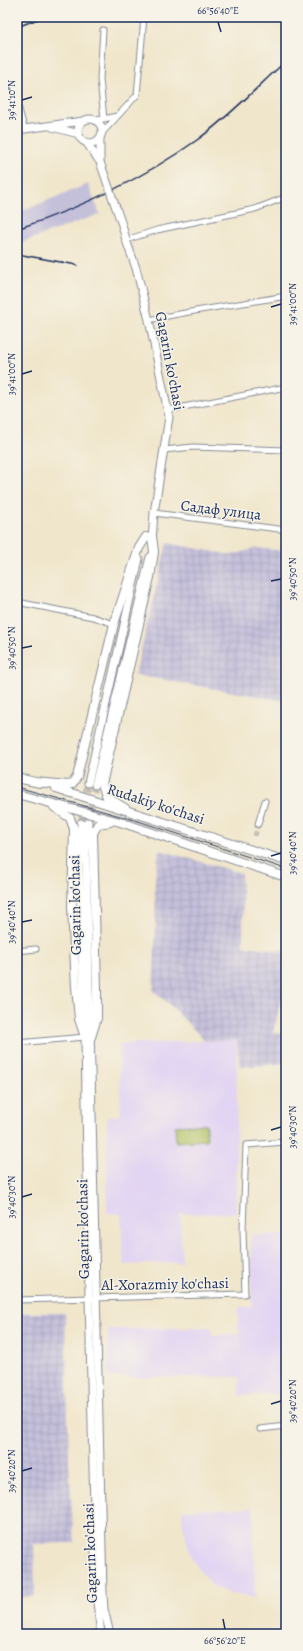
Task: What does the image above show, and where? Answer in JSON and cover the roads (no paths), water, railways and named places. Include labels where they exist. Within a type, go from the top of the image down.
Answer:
[{"type":"main road","points":[[21,129],[83,121],[88,119],[94,120],[102,128],[100,162]]},
{"type":"main road","points":[[78,134],[78,130],[83,121]]},
{"type":"main road","points":[[48,126],[64,129],[78,134],[81,139],[86,142],[100,162]]},
{"type":"main road","points":[[86,142],[96,142],[101,135]]},
{"type":"main road","name":"Gagarin ko'chasi","points":[[100,162],[136,268],[149,320],[169,417],[154,513],[149,536],[122,628],[92,784],[149,560],[149,536]]},
{"type":"main road","points":[[35,782],[68,786],[75,781],[80,768],[114,624],[139,548],[149,536]]},
{"type":"main road","points":[[126,809],[107,797],[102,784],[150,577],[154,552],[149,536]]},
{"type":"main road","name":"Rudakiy ko'chasi","points":[[17,778],[126,809],[286,861]]},
{"type":"main road","name":"Rudakiy ko'chasi","points":[[17,794],[120,822],[286,876]]},
{"type":"main road","points":[[45,801],[67,815],[73,824],[72,907],[76,987],[79,1019],[88,1037]]},
{"type":"main road","points":[[88,1037],[97,1018],[93,833],[96,826],[101,823],[120,822]]},
{"type":"main road","name":"Gagarin ko'chasi","points":[[85,823],[79,866],[88,1037],[97,1297],[103,1594],[104,1609],[109,1630]]},
{"type":"main road","points":[[215,854],[220,840]]},
{"type":"main road","name":"Gagarin ko'chasi","points":[[88,1037],[89,1297],[96,1594],[102,1634]]},
{"type":"main road","points":[[109,1630],[114,1634]]},
{"type":"street","points":[[101,135],[137,95],[144,17]]},
{"type":"street","points":[[103,30],[100,79],[104,119]]},
{"type":"street","points":[[17,102],[21,129]]},
{"type":"street","points":[[94,120],[118,116]]},
{"type":"street","points":[[126,240],[157,230],[255,209],[286,197]]},
{"type":"street","points":[[149,320],[185,312],[202,311],[286,296]]},
{"type":"street","points":[[168,410],[286,387]]},
{"type":"street","points":[[164,450],[193,447],[286,450]]},
{"type":"street","name":"Садаф улица","points":[[154,513],[286,530]]},
{"type":"street","points":[[17,602],[93,617],[114,624]]},
{"type":"street","points":[[258,824],[265,801]]},
{"type":"street","points":[[17,951],[36,949]]},
{"type":"street","points":[[17,1043],[88,1037]]},
{"type":"street","name":"Al-Xorazmiy ko'chasi","points":[[17,1300],[89,1297],[177,1297],[245,1294],[243,1230],[246,1144],[286,1142]]},
{"type":"street","points":[[260,1428],[286,1426]]},
{"type":"tunnel","points":[[81,823],[88,783]]},
{"type":"tunnel","points":[[88,822],[95,785]]},
{"type":"tunnel","points":[[255,836],[258,824]]},
{"type":"tram line","points":[[17,787],[138,821],[286,869]]},
{"type":"railway","points":[[17,27],[43,17]]},
{"type":"railway","points":[[17,229],[87,202],[132,180],[176,154],[220,122],[286,61]]},
{"type":"railway","points":[[17,254],[77,265]]}]
